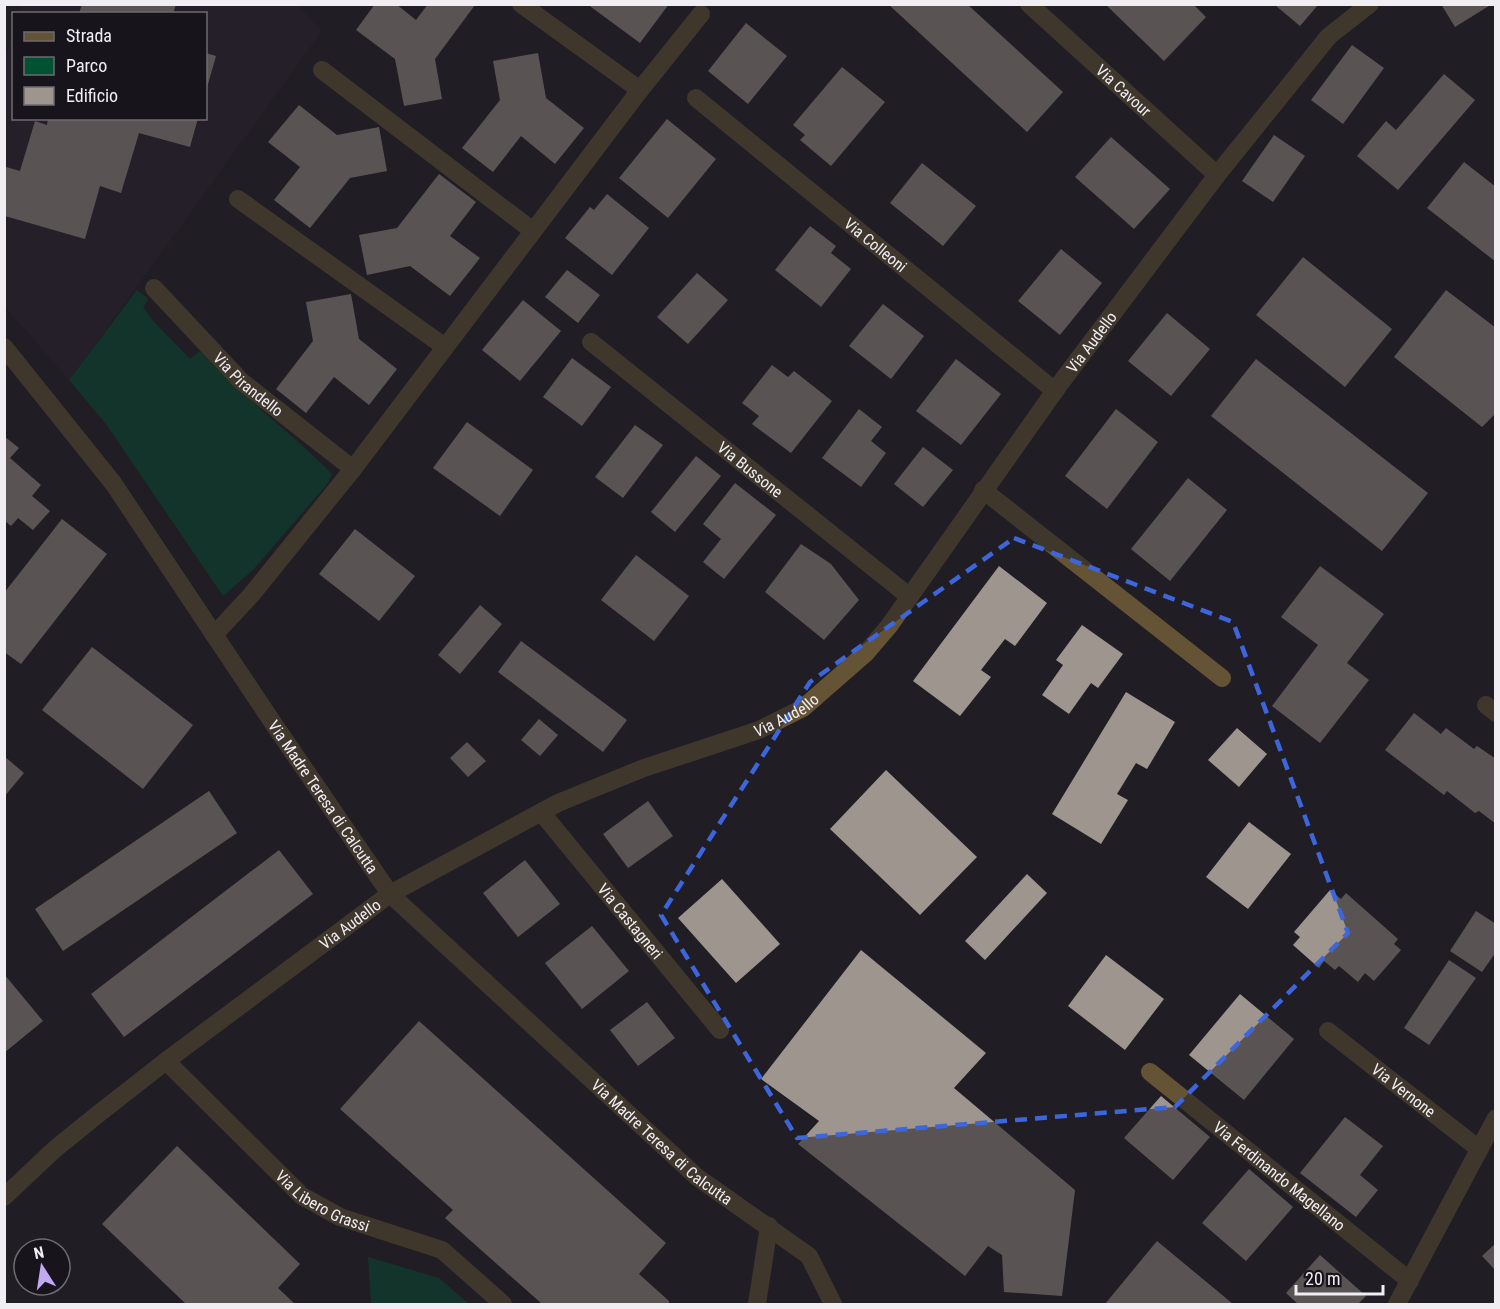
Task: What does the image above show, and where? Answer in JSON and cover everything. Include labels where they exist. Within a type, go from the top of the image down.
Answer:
[{"type":"street","points":[[521,4],[640,90]]},
{"type":"street","name":"Via Cavour","points":[[1029,4],[1217,175]]},
{"type":"street","name":"Via Audello","points":[[4,1197],[55,1149],[166,1061],[390,894],[541,812],[644,768],[759,730],[803,708],[866,653],[910,597],[1055,391],[1217,175],[1329,36],[1371,4]]},
{"type":"street","points":[[214,636],[252,594],[353,469],[640,90],[701,14]]},
{"type":"street","points":[[321,70],[533,231]]},
{"type":"street","name":"Via Colleoni","points":[[696,98],[1055,391]]},
{"type":"street","points":[[238,199],[445,347]]},
{"type":"street","name":"Via Pirandello","points":[[154,288],[241,381],[353,469]]},
{"type":"street","name":"Via Bussone","points":[[591,342],[910,597]]},
{"type":"street","name":"Via Madre Teresa di Calcutta","points":[[4,347],[113,483],[390,894],[697,1177],[809,1256],[833,1305]]},
{"type":"street","points":[[984,490],[1222,678]]},
{"type":"street","name":"Via Castagneri","points":[[541,812],[720,1030]]},
{"type":"street","name":"Via Vernone","points":[[1328,1031],[1479,1149]]},
{"type":"street","name":"Via Libero Grassi","points":[[166,1061],[302,1196],[340,1217],[442,1250],[503,1305]]},
{"type":"street","name":"Via Ferdinando Magellano","points":[[1150,1072],[1410,1281]]},
{"type":"street","points":[[1397,1305],[1496,1118]]},
{"type":"street","points":[[757,1305],[769,1226]]},
{"type":"highlighted area","points":[[1014,538],[1233,622],[1348,933],[1175,1107],[797,1138],[661,915],[810,682]]},
{"type":"shaded area","points":[[22,5],[297,5],[322,31],[69,380],[5,307],[4,63],[12,36],[12,120],[207,120],[207,12],[19,12]]},
{"type":"green space","points":[[137,290],[148,299],[143,307],[154,322],[190,359],[200,351],[332,474],[328,483],[253,570],[223,596],[106,424],[69,380]]},
{"type":"green space","points":[[368,1257],[439,1278],[469,1304],[371,1304]]},
{"type":"building","points":[[82,4],[176,4],[174,12],[80,12]]},
{"type":"building","points":[[375,4],[396,4],[416,20],[428,4],[475,5],[435,59],[442,99],[404,106],[395,59],[356,30]]},
{"type":"building","points":[[587,4],[669,4],[640,43]]},
{"type":"building","points":[[888,4],[967,4],[1063,92],[1027,132]]},
{"type":"building","points":[[1105,4],[1193,4],[1206,17],[1164,61]]},
{"type":"building","points":[[1441,4],[1492,4],[1455,27]]},
{"type":"building","points":[[1275,5],[1318,5],[1300,26]]},
{"type":"building","points":[[746,23],[787,56],[748,104],[708,71]]},
{"type":"building","points":[[1352,45],[1384,68],[1343,124],[1311,100]]},
{"type":"building","points":[[207,53],[216,56],[207,88]]},
{"type":"building","points":[[538,53],[546,98],[584,128],[555,164],[521,136],[493,172],[462,148],[500,100],[493,61]]},
{"type":"building","points":[[842,67],[885,102],[831,166],[800,140],[805,135],[793,125]]},
{"type":"building","points":[[1444,74],[1475,100],[1398,190],[1357,156],[1386,121],[1396,130]]},
{"type":"building","points":[[299,105],[337,135],[379,127],[387,171],[350,178],[310,228],[274,200],[300,167],[268,142]]},
{"type":"building","points":[[667,119],[716,159],[668,218],[619,178]]},
{"type":"building","points":[[48,120],[197,120],[190,147],[139,133],[121,193],[100,186],[85,239],[5,216],[6,167],[20,171],[35,121],[47,125]]},
{"type":"building","points":[[1274,135],[1305,156],[1273,202],[1242,181]]},
{"type":"building","points":[[1111,137],[1170,189],[1134,229],[1075,177]]},
{"type":"building","points":[[1464,162],[1496,187],[1496,262],[1427,208]]},
{"type":"building","points":[[922,163],[976,206],[943,246],[890,203]]},
{"type":"building","points":[[439,174],[476,202],[450,236],[480,258],[450,296],[410,266],[367,275],[359,235],[397,228]]},
{"type":"building","points":[[607,194],[649,228],[612,275],[565,238],[590,207],[594,210]]},
{"type":"building","points":[[810,226],[836,246],[831,253],[851,269],[821,307],[775,270]]},
{"type":"building","points":[[1061,249],[1102,283],[1060,335],[1018,301]]},
{"type":"building","points":[[1303,257],[1392,329],[1345,387],[1256,315]]},
{"type":"building","points":[[567,270],[600,295],[578,323],[545,297]]},
{"type":"building","points":[[697,273],[728,300],[688,344],[657,317]]},
{"type":"building","points":[[1446,290],[1496,328],[1496,413],[1482,427],[1394,357]]},
{"type":"building","points":[[351,294],[359,339],[397,369],[369,405],[334,377],[306,413],[276,389],[313,341],[306,302]]},
{"type":"building","points":[[523,300],[561,331],[520,381],[482,350]]},
{"type":"building","points":[[883,304],[924,336],[891,379],[849,346]]},
{"type":"building","points":[[1167,313],[1210,349],[1171,396],[1128,361]]},
{"type":"building","points":[[572,358],[611,387],[582,426],[543,397]]},
{"type":"building","points":[[956,359],[1001,394],[961,445],[916,411]]},
{"type":"building","points":[[1256,359],[1428,493],[1382,551],[1211,416]]},
{"type":"building","points":[[772,365],[788,377],[794,371],[832,401],[791,453],[752,424],[759,416],[742,403]]},
{"type":"building","points":[[859,409],[882,427],[871,441],[886,453],[861,487],[822,458]]},
{"type":"building","points":[[1116,409],[1158,442],[1107,509],[1065,476]]},
{"type":"building","points":[[467,422],[533,470],[500,516],[433,468]]},
{"type":"building","points":[[635,425],[663,445],[623,498],[595,477]]},
{"type":"building","points":[[4,436],[19,448],[10,458],[41,485],[32,496],[50,511],[33,530],[18,518],[11,526],[4,520]]},
{"type":"building","points":[[923,447],[953,470],[923,507],[894,484]]},
{"type":"building","points":[[696,456],[721,476],[675,532],[651,512]]},
{"type":"building","points":[[1188,478],[1227,510],[1170,581],[1131,549]]},
{"type":"building","points":[[735,483],[776,515],[724,579],[703,562],[721,539],[703,524]]},
{"type":"building","points":[[62,519],[107,554],[21,664],[4,652],[4,593]]},
{"type":"building","points":[[355,529],[415,576],[379,621],[319,574]]},
{"type":"building","points":[[801,544],[831,564],[859,600],[824,640],[765,592]]},
{"type":"building","points":[[636,555],[689,596],[654,641],[601,600]]},
{"type":"building","points":[[999,566],[1047,603],[1015,646],[1005,639],[981,670],[991,677],[960,716],[913,681]]},
{"type":"building","points":[[1320,566],[1384,614],[1347,663],[1369,680],[1320,743],[1272,706],[1318,645],[1281,617]]},
{"type":"building","points":[[480,605],[502,624],[460,674],[438,655]]},
{"type":"building","points":[[1082,625],[1123,654],[1098,688],[1091,683],[1069,714],[1042,695],[1063,665],[1056,660]]},
{"type":"building","points":[[521,641],[627,720],[603,752],[498,672]]},
{"type":"building","points":[[92,647],[193,725],[143,789],[42,710]]},
{"type":"building","points":[[1126,692],[1175,722],[1147,769],[1136,763],[1117,794],[1128,800],[1101,844],[1052,814]]},
{"type":"building","points":[[1414,713],[1441,734],[1446,728],[1474,749],[1477,746],[1496,759],[1496,824],[1479,811],[1475,813],[1447,791],[1444,795],[1385,750]]},
{"type":"building","points":[[539,719],[558,735],[540,756],[521,740]]},
{"type":"building","points":[[1237,728],[1267,754],[1239,787],[1208,760]]},
{"type":"building","points":[[467,742],[486,761],[468,777],[450,758]]},
{"type":"building","points":[[4,756],[24,773],[4,797]]},
{"type":"building","points":[[886,770],[977,857],[920,915],[830,829]]},
{"type":"building","points":[[209,791],[237,833],[63,951],[35,909]]},
{"type":"building","points":[[648,801],[673,836],[628,868],[603,834]]},
{"type":"building","points":[[1249,822],[1291,854],[1248,909],[1206,877]]},
{"type":"building","points":[[279,850],[313,894],[124,1037],[91,994]]},
{"type":"building","points":[[525,860],[560,904],[518,937],[483,893]]},
{"type":"building","points":[[1027,874],[1047,893],[985,960],[965,941]]},
{"type":"building","points":[[722,879],[780,944],[736,983],[678,918]]},
{"type":"building","points":[[1330,890],[1341,899],[1346,893],[1398,939],[1394,944],[1401,950],[1374,981],[1365,973],[1358,982],[1339,966],[1335,970],[1324,961],[1319,968],[1293,945],[1300,937],[1294,932]]},
{"type":"building","points":[[1476,911],[1496,924],[1496,952],[1482,972],[1450,951]]},
{"type":"building","points":[[592,926],[629,971],[582,1009],[545,963]]},
{"type":"building","points":[[861,950],[986,1053],[954,1088],[1075,1190],[1062,1296],[1004,1292],[1002,1255],[988,1246],[965,1276],[798,1144],[819,1121],[761,1079]]},
{"type":"building","points":[[1106,955],[1164,999],[1125,1050],[1068,1006]]},
{"type":"building","points":[[1449,960],[1476,978],[1429,1045],[1404,1028]]},
{"type":"building","points":[[4,974],[43,1021],[4,1053]]},
{"type":"building","points":[[1240,994],[1294,1039],[1244,1100],[1189,1055]]},
{"type":"building","points":[[647,1002],[675,1038],[638,1066],[610,1030]]},
{"type":"building","points":[[419,1021],[666,1243],[639,1274],[669,1301],[669,1304],[542,1304],[445,1218],[453,1210],[340,1109]]},
{"type":"building","points":[[1161,1096],[1210,1137],[1173,1180],[1124,1138]]},
{"type":"building","points":[[1345,1117],[1383,1146],[1360,1175],[1378,1190],[1356,1217],[1300,1173]]},
{"type":"building","points":[[177,1146],[300,1264],[278,1288],[295,1304],[186,1304],[102,1224]]},
{"type":"building","points":[[1249,1169],[1293,1207],[1246,1261],[1202,1223]]},
{"type":"building","points":[[1157,1241],[1233,1304],[1105,1304]]},
{"type":"building","points":[[1496,1243],[1496,1271],[1482,1256]]},
{"type":"building","points":[[1320,1255],[1366,1296],[1358,1304],[1298,1304],[1286,1293]]}]
